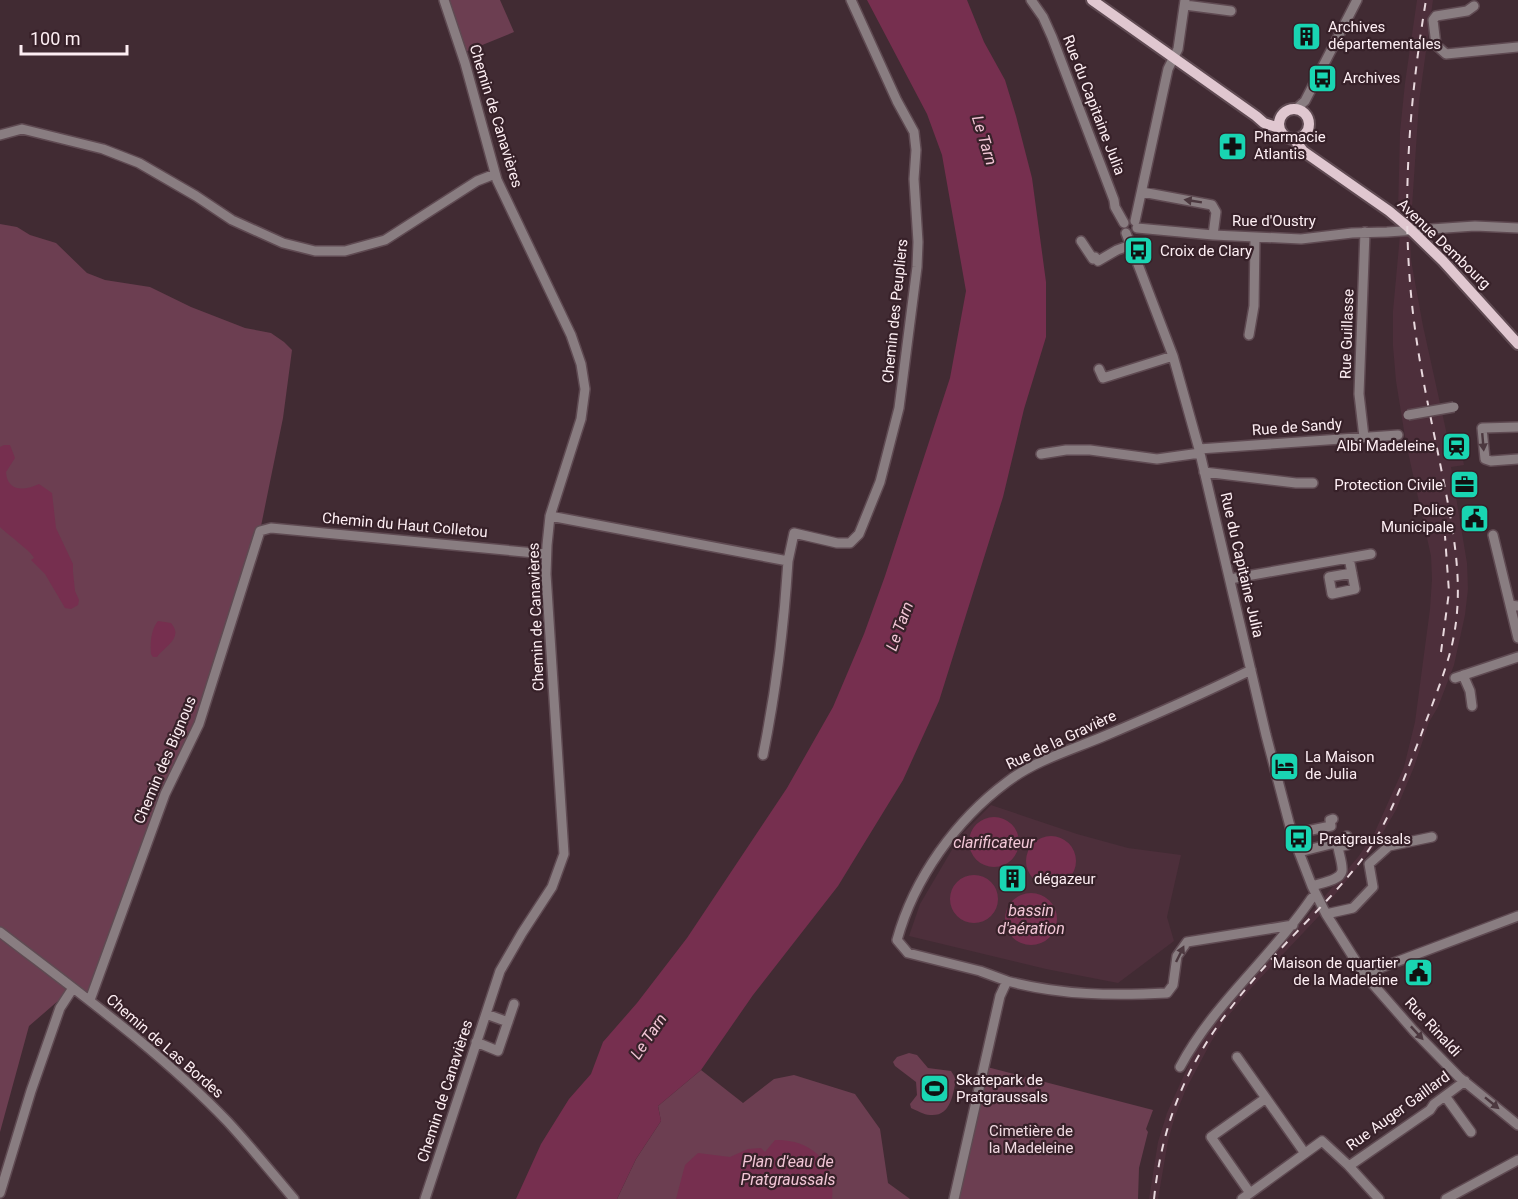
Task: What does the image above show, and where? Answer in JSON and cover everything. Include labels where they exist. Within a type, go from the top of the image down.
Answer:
[{"type":"main road","points":[[1092,0],[1256,116],[1280,122]]},
{"type":"main road","points":[[1289,110],[1301,112],[1309,125],[1299,137],[1287,137],[1280,122],[1289,110]]},
{"type":"main road","name":"Avenue Dembourg","points":[[1299,137],[1304,151],[1389,211],[1411,230],[1443,261],[1518,344]]},
{"type":"street","name":"Chemin de Canavières","points":[[425,1199],[500,971],[552,888],[564,854],[546,554],[550,516],[581,419],[584,401],[584,376],[571,335],[521,234],[495,174],[465,63],[444,0]]},
{"type":"street","name":"Chemin des Peupliers","points":[[763,755],[771,716],[785,614],[788,561],[794,533],[837,543],[850,543],[859,534],[880,482],[899,408],[917,267],[914,132],[897,101],[864,24],[851,0]]},
{"type":"street","name":"Rue du Capitaine Julia","points":[[1031,0],[1052,37],[1118,215],[1130,226]]},
{"type":"street","points":[[1301,112],[1357,0]]},
{"type":"street","points":[[1081,241],[1093,259],[1095,257],[1098,261],[1131,245],[1130,226],[1142,192],[1168,69],[1175,59],[1185,3],[1231,11]]},
{"type":"street","points":[[1474,6],[1467,11],[1436,16],[1433,20],[1436,45],[1446,54],[1518,47]]},
{"type":"street","points":[[0,135],[22,129],[103,149],[139,163],[232,220],[283,243],[315,251],[345,250],[385,240],[477,181],[495,174]]},
{"type":"street","points":[[1142,192],[1212,205],[1216,212],[1213,235]]},
{"type":"street","name":"Rue d'Oustry","points":[[1130,226],[1213,235],[1301,239],[1365,232],[1475,226],[1518,228]]},
{"type":"street","name":"Rue Guillasse","points":[[1364,437],[1359,394],[1365,232]]},
{"type":"street","points":[[1249,335],[1254,306],[1255,238]]},
{"type":"street","points":[[1102,245],[1109,254]]},
{"type":"street","name":"Rue du Capitaine Julia","points":[[1131,245],[1173,356],[1199,451],[1292,834],[1324,910]]},
{"type":"street","points":[[1099,369],[1103,378],[1173,356]]},
{"type":"street","points":[[1399,417],[1454,407]]},
{"type":"street","points":[[1518,427],[1482,428],[1485,459],[1491,461],[1518,459]]},
{"type":"street","name":"Rue de Sandy","points":[[1041,454],[1066,450],[1090,450],[1157,459],[1199,451],[1398,435]]},
{"type":"street","points":[[1204,472],[1313,483]]},
{"type":"street","points":[[550,516],[788,561]]},
{"type":"street","name":"Chemin du Haut Colletou","points":[[260,531],[271,528],[546,554]]},
{"type":"street","name":"Chemin des Bignous","points":[[90,1000],[165,794],[199,724],[260,531]]},
{"type":"street","points":[[1493,535],[1514,605],[1518,638]]},
{"type":"street","points":[[1230,579],[1371,554]]},
{"type":"street","points":[[1349,558],[1352,573]]},
{"type":"street","points":[[1472,706],[1470,691],[1459,676],[1518,657]]},
{"type":"street","name":"Rue de la Gravière","points":[[1007,981],[980,971],[908,954],[897,939],[928,869],[940,849],[986,799],[1009,780],[1043,762],[1189,700],[1251,670]]},
{"type":"street","points":[[1292,834],[1331,826],[1330,820],[1333,819]]},
{"type":"street","points":[[1338,847],[1347,845],[1347,836]]},
{"type":"street","points":[[1324,910],[1353,908],[1373,887],[1369,864],[1389,846],[1432,837]]},
{"type":"street","points":[[1180,1066],[1213,1016],[1293,925],[1311,899],[1314,890],[1337,878],[1342,871],[1338,847],[1335,843],[1299,852]]},
{"type":"street","name":"Rue Rinaldi","points":[[1324,910],[1364,974],[1414,1030],[1465,1081],[1518,1125]]},
{"type":"street","points":[[1364,974],[1518,916]]},
{"type":"street","points":[[954,1199],[1000,996],[1007,981],[1034,988],[1108,996],[1167,993],[1173,985],[1177,956],[1187,942],[1293,925]]},
{"type":"street","name":"Chemin de Las Bordes","points":[[0,932],[90,1000],[187,1082],[222,1116],[294,1199]]},
{"type":"street","points":[[0,1193],[31,1091],[60,1008],[73,988]]},
{"type":"street","points":[[476,1042],[498,1051],[514,1004]]},
{"type":"street","points":[[486,1014],[508,1022]]},
{"type":"street","points":[[1237,1057],[1305,1152]]},
{"type":"street","name":"Rue Auger Gaillard","points":[[1349,1166],[1430,1110],[1434,1104],[1465,1081]]},
{"type":"street","points":[[1445,1096],[1471,1132]]},
{"type":"street","points":[[1266,1098],[1211,1137],[1246,1196],[1322,1141],[1379,1199]]},
{"type":"street","points":[[1446,1199],[1518,1160]]},
{"type":"shaded area","points":[[1417,0],[1433,0],[1419,102],[1411,222],[1398,212],[1400,132]]},
{"type":"shaded area","points":[[1400,235],[1410,235],[1411,260],[1423,326],[1447,435],[1458,434],[1464,465],[1451,467],[1467,563],[1468,589],[1454,665],[1438,707],[1429,722],[1396,810],[1375,846],[1328,903],[1324,897],[1374,834],[1404,767],[1415,722],[1430,609],[1431,556],[1406,443],[1393,346],[1393,311]]},
{"type":"shaded area","points":[[991,805],[1077,834],[1128,848],[1181,855],[1167,917],[1174,941],[1118,983],[1046,969],[909,936],[920,904],[960,836]]},
{"type":"shaded area","points":[[1316,907],[1320,915],[1252,987],[1224,1021],[1211,1042],[1186,1089],[1175,1116],[1168,1141],[1158,1199],[1149,1199],[1158,1142],[1167,1113],[1193,1055],[1217,1018],[1247,981]]},
{"type":"green space","points":[[448,0],[500,0],[514,32],[465,52]]},
{"type":"green space","points":[[0,224],[17,227],[30,235],[56,243],[87,273],[105,280],[150,287],[191,307],[245,328],[271,333],[292,350],[283,418],[260,531],[209,696],[165,794],[90,1000],[73,988],[29,1026],[0,1132]]},
{"type":"green space","name":"Skatepark de Pratgraussals","points":[[909,1053],[917,1055],[928,1068],[951,1071],[956,1079],[950,1103],[937,1115],[928,1115],[911,1108],[910,1104],[917,1095],[916,1082],[893,1062],[897,1057]]},
{"type":"green space","name":"Cimetière de la Madeleine","points":[[987,1067],[1153,1110],[1146,1129],[1148,1132],[1139,1168],[1138,1199],[957,1199]]},
{"type":"green space","points":[[701,1070],[743,1103],[774,1079],[794,1075],[855,1094],[880,1129],[888,1183],[910,1199],[617,1199],[636,1159],[661,1121],[658,1106]]},
{"type":"water","name":"Le Tarn","points":[[867,0],[967,0],[984,42],[1005,80],[1016,116],[1032,178],[1046,282],[1046,337],[1024,409],[1003,497],[939,701],[903,780],[838,886],[753,995],[701,1070],[658,1106],[661,1121],[636,1159],[617,1199],[516,1199],[541,1144],[569,1099],[591,1074],[603,1042],[637,1003],[687,938],[787,788],[833,707],[864,634],[885,576],[950,378],[966,291],[942,155],[927,114]]},
{"type":"water","points":[[10,445],[15,458],[6,472],[7,479],[13,486],[23,489],[39,484],[52,493],[56,528],[73,564],[75,591],[79,600],[78,605],[71,609],[65,608],[45,574],[31,560],[34,558],[32,555],[0,527],[0,447]]},
{"type":"water","points":[[158,621],[171,623],[175,633],[157,657],[153,657],[151,654],[152,637]]},
{"type":"water","name":"clarificateur","points":[[994,817],[1003,819],[1014,828],[1019,842],[1017,851],[1008,862],[994,867],[985,865],[974,856],[969,842],[971,833],[980,822]]},
{"type":"water","name":"bassin d'aération","points":[[1056,836],[1069,843],[1075,851],[1075,871],[1069,879],[1061,885],[1046,886],[1033,879],[1027,871],[1026,856],[1033,843],[1041,837]]},
{"type":"water","name":"clarificateur","points":[[969,875],[979,875],[994,885],[998,899],[997,908],[988,919],[979,923],[969,923],[954,913],[950,904],[950,894],[960,879]]},
{"type":"water","name":"bassin d'aération","points":[[1026,893],[1036,893],[1050,900],[1057,919],[1050,938],[1036,945],[1026,945],[1016,941],[1009,934],[1005,924],[1005,914],[1009,904],[1016,897]]},
{"type":"water","name":"Plan d'eau de Pratgraussals","points":[[775,1140],[800,1144],[810,1148],[818,1155],[830,1174],[832,1199],[676,1199],[685,1165],[698,1153],[730,1157],[748,1149],[761,1148],[765,1152]]},
{"type":"railway","points":[[1154,1199],[1160,1158],[1170,1122],[1182,1088],[1198,1057],[1216,1027],[1238,999],[1346,879],[1373,844],[1402,783],[1437,693],[1451,649],[1458,587],[1455,545],[1415,329],[1408,247],[1408,164],[1415,82],[1426,0]]},
{"type":"railway","points":[[1441,652],[1449,592],[1445,536]]},
{"type":"place","name":"Archives départementales","points":[[1307,36]]},
{"type":"place","name":"Archives","points":[[1322,78]]},
{"type":"place","name":"Pharmacie Atlantis","points":[[1233,146]]},
{"type":"place","name":"Croix de Clary","points":[[1139,251]]},
{"type":"place","name":"Albi Madeleine","points":[[1456,446]]},
{"type":"place","name":"Protection Civile","points":[[1464,485]]},
{"type":"place","name":"Police Municipale","points":[[1475,519]]},
{"type":"place","name":"La Maison de Julia","points":[[1284,766]]},
{"type":"place","name":"Pratgraussals","points":[[1298,839]]},
{"type":"place","name":"dégazeur","points":[[1013,879]]},
{"type":"place","name":"Maison de quartier de la Madeleine","points":[[1419,972]]},
{"type":"place","name":"Skatepark de Pratgraussals","points":[[935,1089]]}]
